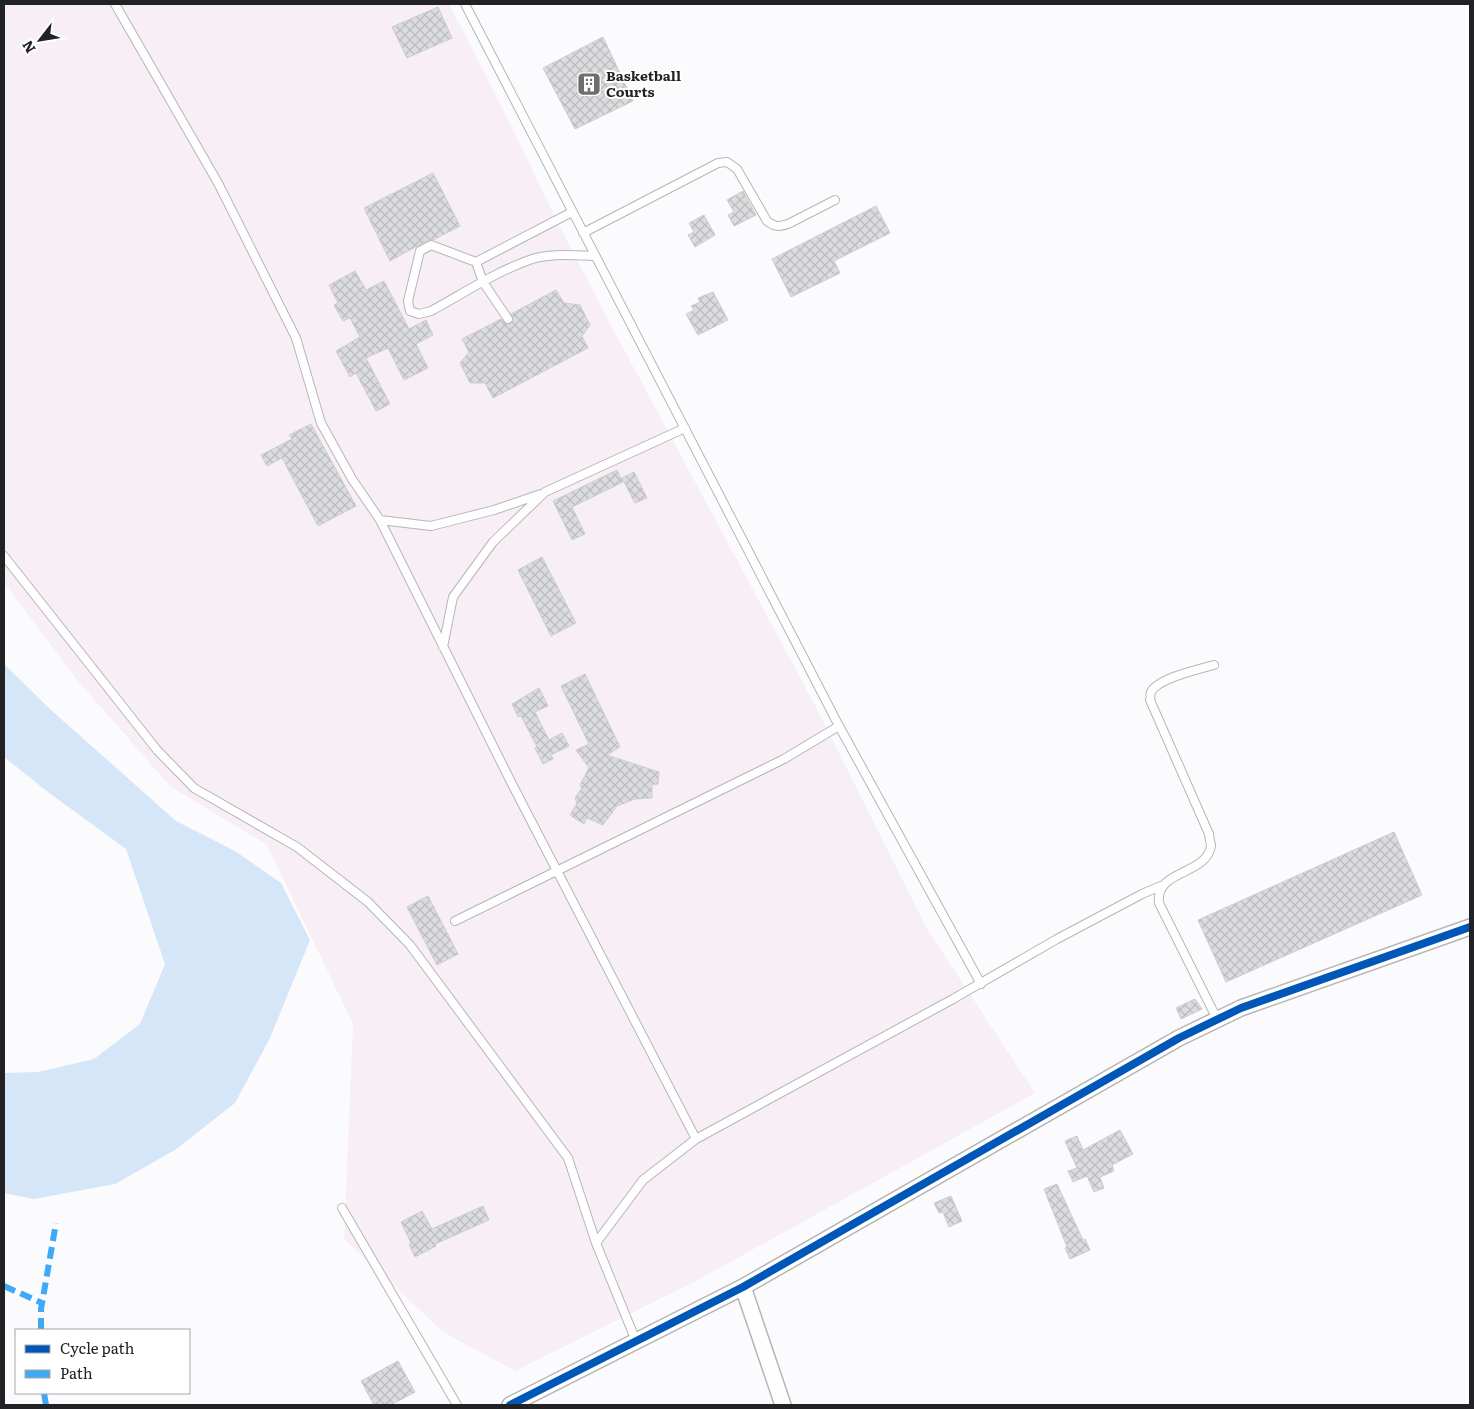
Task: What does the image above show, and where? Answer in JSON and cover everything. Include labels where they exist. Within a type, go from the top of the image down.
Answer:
[{"type":"street","points":[[510,1405],[743,1287],[1179,1038],[1217,1019],[1241,1008],[1470,927]]},
{"type":"street","points":[[743,1287],[783,1405]]},
{"type":"lane","points":[[115,4],[218,184],[296,338],[321,423],[352,479],[380,520],[443,647],[696,1139]]},
{"type":"lane","points":[[465,4],[840,726],[980,984]]},
{"type":"lane","points":[[583,233],[718,163],[727,162],[736,168],[767,221],[774,226],[788,224],[835,200]]},
{"type":"lane","points":[[572,212],[476,262],[431,245],[420,251],[408,301],[410,311],[419,314],[431,311],[483,282],[534,259],[569,255],[595,256]]},
{"type":"lane","points":[[476,262],[483,282],[508,319]]},
{"type":"lane","points":[[380,520],[431,526],[494,510],[546,492],[685,428]]},
{"type":"lane","points":[[443,647],[453,597],[493,542],[546,492]]},
{"type":"lane","points":[[4,556],[157,750],[194,788],[297,847],[368,902],[410,945],[568,1158],[596,1243],[636,1341]]},
{"type":"lane","points":[[596,1243],[643,1180],[696,1139],[980,984],[1057,939],[1161,886],[1198,864],[1206,856],[1211,846],[1209,834],[1150,700],[1152,691],[1160,684],[1182,674],[1214,665]]},
{"type":"lane","points":[[455,921],[558,872],[784,759],[840,726]]},
{"type":"lane","points":[[1161,886],[1158,894],[1159,903],[1217,1019]]},
{"type":"lane","points":[[342,1208],[457,1405]]},
{"type":"shaded area","points":[[4,4],[449,4],[499,101],[560,227],[816,707],[927,929],[1035,1093],[696,1281],[515,1371],[443,1332],[344,1239],[353,1024],[267,845],[170,786],[79,682],[4,582]]},
{"type":"water","points":[[4,664],[51,710],[176,821],[235,851],[281,883],[310,940],[270,1038],[235,1103],[175,1150],[115,1184],[34,1199],[4,1193],[4,1073],[38,1072],[94,1059],[140,1024],[165,964],[126,849],[4,757]]},
{"type":"building","points":[[438,7],[452,38],[407,58],[392,27]]},
{"type":"building","name":"Basketball Courts","points":[[603,37],[633,101],[575,129],[543,68]]},
{"type":"building","points":[[433,173],[460,226],[433,240],[428,240],[390,261],[364,208]]},
{"type":"building","points":[[743,191],[756,215],[734,226],[728,215],[734,212],[727,200]]},
{"type":"building","points":[[876,206],[890,233],[834,261],[840,273],[791,297],[772,259]]},
{"type":"building","points":[[704,215],[715,235],[695,247],[688,235],[694,232],[689,223]]},
{"type":"building","points":[[355,271],[366,290],[384,281],[409,329],[426,320],[433,335],[416,344],[428,368],[404,380],[388,348],[366,358],[390,404],[376,411],[356,373],[350,377],[336,351],[360,337],[350,318],[343,321],[334,305],[338,303],[329,285]]},
{"type":"building","points":[[556,290],[564,303],[580,305],[590,325],[582,336],[588,348],[493,398],[485,383],[470,383],[460,363],[469,352],[462,339],[501,319],[506,324],[511,324],[514,319],[511,314]]},
{"type":"building","points":[[713,292],[728,320],[698,335],[686,314],[694,310],[691,306],[700,302],[698,298]]},
{"type":"building","points":[[311,424],[356,506],[318,526],[282,458],[267,466],[261,455],[292,439],[289,435]]},
{"type":"building","points":[[617,470],[623,482],[572,507],[585,534],[572,540],[553,501]]},
{"type":"building","points":[[634,472],[647,498],[635,503],[622,478]]},
{"type":"building","points":[[542,557],[576,623],[551,636],[518,570]]},
{"type":"building","points":[[585,674],[620,747],[607,755],[659,772],[658,784],[652,785],[652,798],[635,799],[617,806],[603,825],[587,818],[584,824],[570,815],[577,803],[575,798],[582,788],[580,785],[589,768],[576,750],[589,744],[561,686]]},
{"type":"building","points":[[539,688],[548,706],[535,712],[549,740],[562,733],[569,746],[551,755],[553,759],[543,764],[535,748],[537,747],[521,716],[518,717],[512,704]]},
{"type":"building","points":[[1394,832],[1422,895],[1226,982],[1198,920]]},
{"type":"building","points":[[428,896],[458,954],[437,965],[407,907]]},
{"type":"building","points":[[1195,999],[1202,1009],[1181,1019],[1176,1008]]},
{"type":"building","points":[[1120,1130],[1133,1154],[1112,1165],[1114,1171],[1100,1177],[1104,1188],[1094,1192],[1087,1176],[1073,1182],[1068,1171],[1077,1168],[1065,1141],[1077,1136],[1083,1150]]},
{"type":"building","points":[[1057,1184],[1083,1240],[1085,1239],[1090,1250],[1070,1259],[1044,1189]]},
{"type":"building","points":[[951,1196],[962,1221],[949,1227],[943,1212],[939,1213],[934,1203]]},
{"type":"building","points":[[483,1206],[489,1220],[435,1244],[436,1246],[415,1257],[401,1222],[422,1211],[432,1229]]},
{"type":"building","points":[[398,1361],[415,1392],[391,1405],[374,1405],[361,1381]]},
{"type":"marked path","points":[[41,1329],[41,1309],[56,1223]]},
{"type":"marked path","points":[[4,1286],[42,1303]]},
{"type":"marked path","points":[[44,1394],[46,1405]]},
{"type":"cycle path","points":[[510,1405],[743,1287],[1179,1038],[1241,1008],[1470,927]]},
{"type":"place","name":"Basketball Courts","points":[[589,84]]}]
